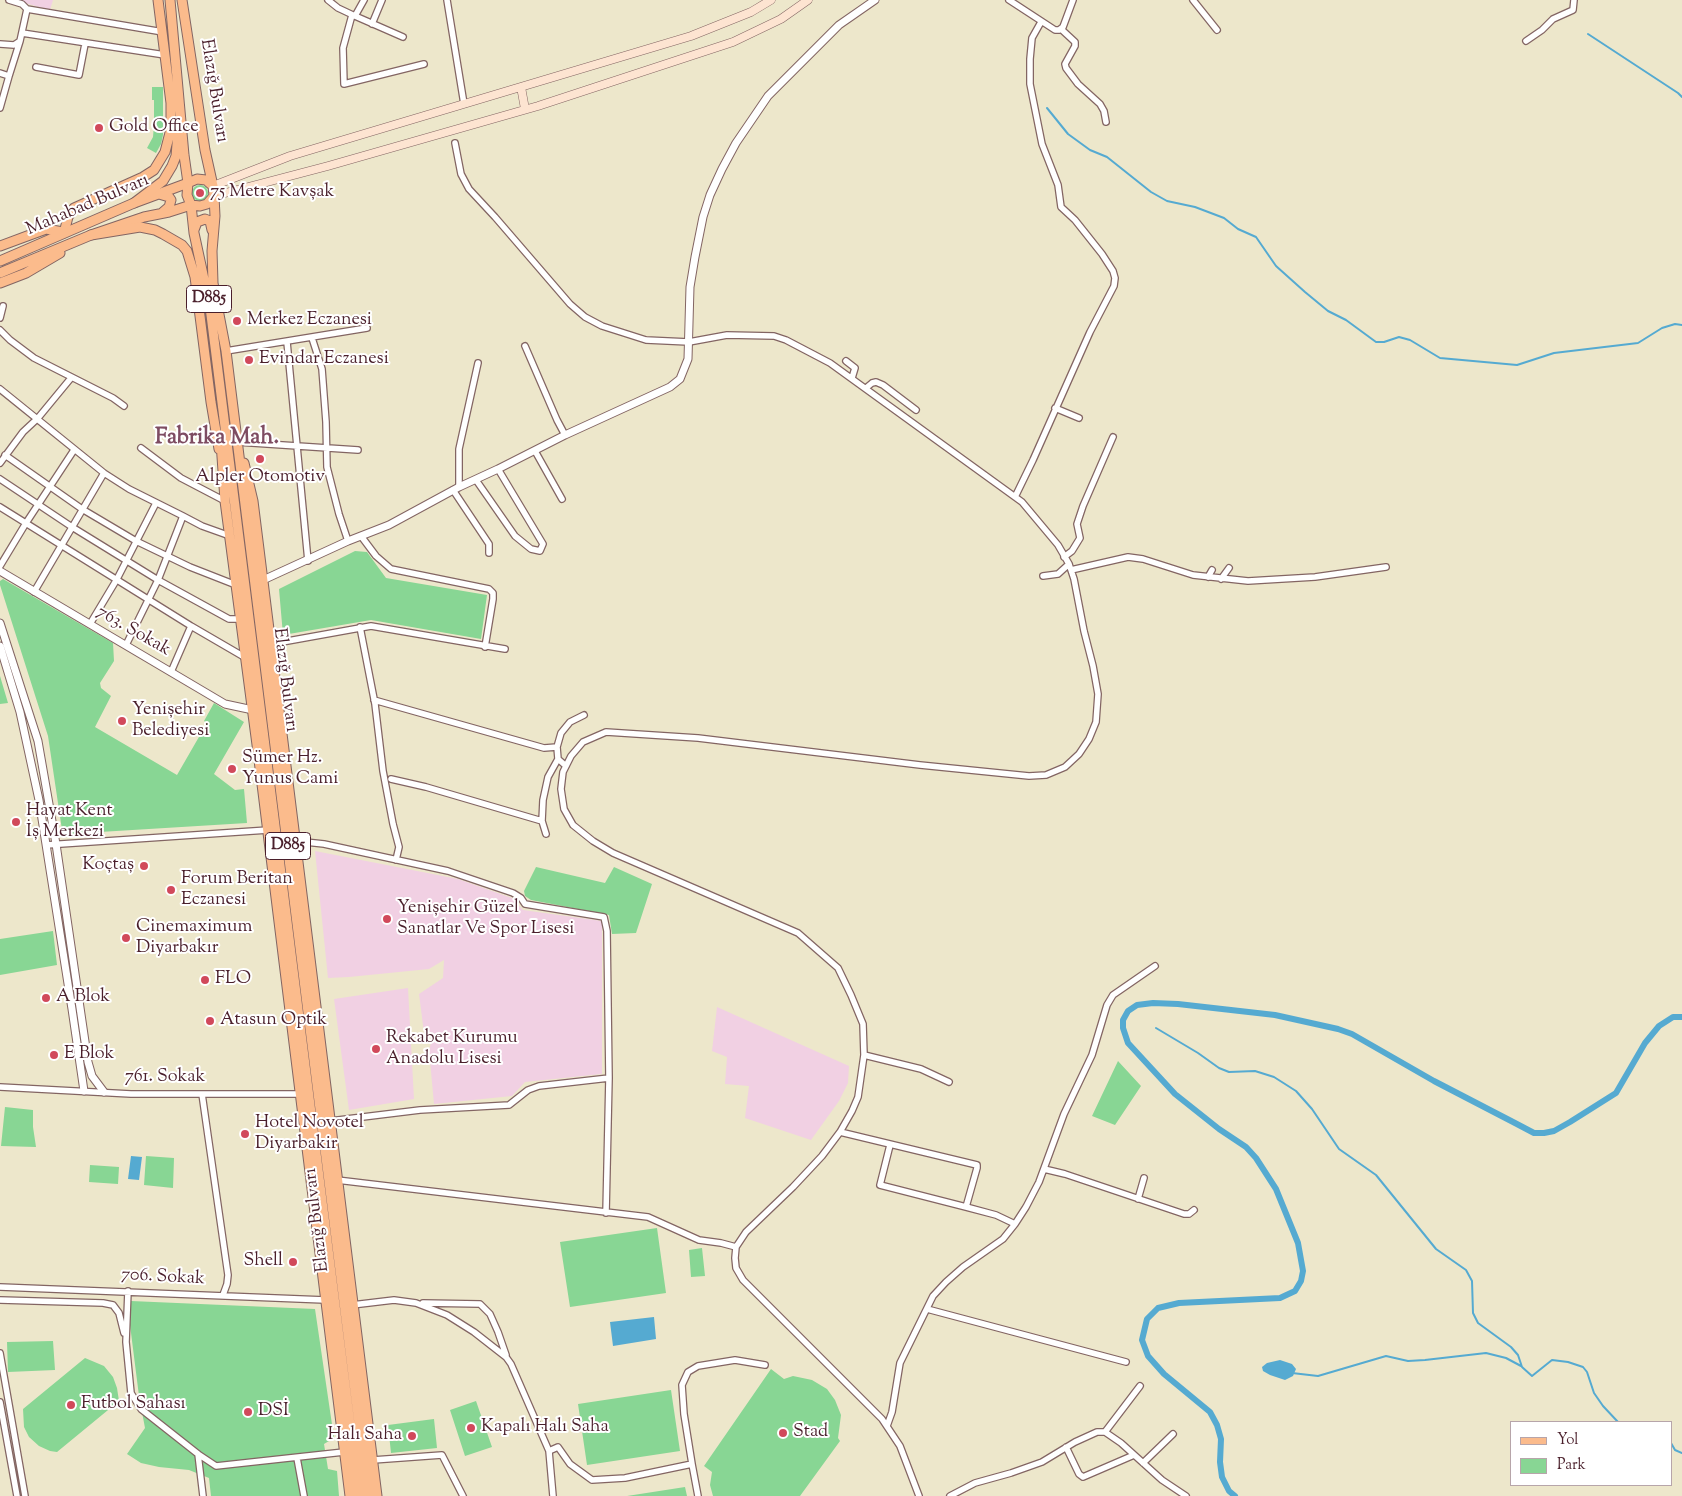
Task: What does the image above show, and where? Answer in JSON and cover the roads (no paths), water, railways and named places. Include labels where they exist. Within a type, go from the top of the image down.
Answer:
[{"type":"main road","points":[[0,246],[46,229],[64,232],[68,216],[74,208],[143,177],[154,170],[160,162],[170,141],[171,104],[158,0]]},
{"type":"main road","name":"Elazığ Bulvarı","points":[[170,0],[188,183]]},
{"type":"main road","name":"Elazığ Bulvarı","points":[[183,0],[205,150],[213,186]]},
{"type":"main road","points":[[213,186],[290,156],[692,36],[751,12],[772,0]]},
{"type":"main road","points":[[214,196],[328,166],[525,109],[733,42],[781,19],[808,0]]},
{"type":"main road","points":[[521,87],[525,109]]},
{"type":"main road","points":[[134,203],[163,180],[172,166],[176,156],[180,110]]},
{"type":"main road","points":[[201,179],[213,186],[214,196],[210,202],[204,206],[191,205],[187,195],[188,183],[201,179]]},
{"type":"main road","name":"Mahabad Bulvarı","points":[[0,260],[134,203],[188,183]]},
{"type":"main road","points":[[158,194],[169,196],[171,200],[169,207],[162,214]]},
{"type":"main road","name":"Elazığ Bulvarı","points":[[214,196],[215,216],[212,233],[213,282],[226,351],[368,1496]]},
{"type":"main road","name":"Elazığ Bulvarı","points":[[191,205],[194,233],[210,307],[358,1496]]},
{"type":"main road","name":"Mahabad Bulvarı","points":[[0,273],[91,235],[144,217],[162,214],[191,205]]},
{"type":"main road","points":[[194,233],[196,222],[205,219],[210,222],[212,233]]},
{"type":"main road","points":[[0,284],[26,273],[91,235],[140,227],[155,230],[182,245],[187,251],[195,277],[211,402],[222,462]]},
{"type":"main road","points":[[220,394],[222,462],[230,536],[350,1496]]},
{"type":"main road","points":[[237,442],[248,475],[253,501],[377,1496]]},
{"type":"street","points":[[9,0],[22,4],[27,9],[163,32]]},
{"type":"street","points":[[328,0],[338,8],[354,16],[403,37]]},
{"type":"street","points":[[364,0],[354,16],[343,48],[344,84],[424,64]]},
{"type":"street","points":[[372,24],[382,0]]},
{"type":"street","points":[[447,0],[464,104]]},
{"type":"street","points":[[263,580],[389,524],[565,435],[670,387],[680,379],[688,359],[690,287],[703,217],[710,195],[733,149],[768,96],[838,25],[875,0]]},
{"type":"street","points":[[1009,0],[1055,30],[1061,29]]},
{"type":"street","points":[[1061,29],[1073,0]]},
{"type":"street","points":[[1193,0],[1217,30]]},
{"type":"street","points":[[1526,41],[1542,30],[1553,19],[1573,10],[1574,0]]},
{"type":"street","points":[[0,108],[20,42],[27,9]]},
{"type":"street","points":[[1015,497],[1090,332],[1114,286],[1115,278],[1113,271],[1102,254],[1075,220],[1061,207],[1058,185],[1042,144],[1030,84],[1032,38],[1041,22]]},
{"type":"street","points":[[1061,29],[1075,42],[1075,46],[1065,64],[1066,68],[1078,84],[1100,104],[1104,111],[1106,122]]},
{"type":"street","points":[[22,33],[165,55]]},
{"type":"street","points":[[0,44],[14,45],[20,42]]},
{"type":"street","points":[[36,67],[79,75],[85,44]]},
{"type":"street","points":[[0,73],[9,76]]},
{"type":"street","points":[[455,143],[461,174],[469,189],[495,216],[570,304],[585,317],[602,326],[646,340],[689,342],[727,335],[774,336],[786,340],[830,363],[852,378],[1015,497],[1030,511],[1064,557],[1071,570],[1098,694],[1096,722],[1089,739],[1079,754],[1065,767],[1046,776],[920,765],[698,738],[606,732],[582,742],[571,756],[563,772],[561,789],[564,809],[573,825],[593,842],[613,853],[798,933],[838,968],[863,1024],[864,1055],[858,1097],[852,1112],[840,1132],[822,1156],[746,1232],[736,1247],[736,1268],[743,1280],[882,1419],[900,1446],[919,1496]]},
{"type":"street","points":[[0,318],[3,306]]},
{"type":"street","points":[[226,351],[367,328]]},
{"type":"street","points":[[0,330],[34,358],[113,398],[124,406]]},
{"type":"street","points":[[312,338],[322,369],[327,467],[348,541]]},
{"type":"street","points":[[287,342],[308,560]]},
{"type":"street","points":[[525,346],[565,435]]},
{"type":"street","points":[[846,361],[855,368],[852,378]]},
{"type":"street","points":[[478,363],[460,444],[456,489],[489,544],[489,553]]},
{"type":"street","points":[[0,463],[23,432],[38,418],[71,378]]},
{"type":"street","points":[[866,388],[876,382],[883,385],[916,410]]},
{"type":"street","points":[[0,389],[38,418],[74,450],[129,489],[202,526],[230,536]]},
{"type":"street","points":[[1055,408],[1079,418]]},
{"type":"street","points":[[1064,557],[1078,544],[1080,538],[1077,524],[1113,437]]},
{"type":"street","points":[[237,442],[358,450]]},
{"type":"street","points":[[141,448],[181,478],[226,501]]},
{"type":"street","points":[[0,566],[74,450]]},
{"type":"street","points":[[535,451],[562,499]]},
{"type":"street","points":[[5,455],[82,509],[136,541],[167,557],[236,585]]},
{"type":"street","points":[[476,480],[515,536],[531,549],[540,552],[543,544],[498,469]]},
{"type":"street","points":[[34,592],[104,473]]},
{"type":"street","points":[[0,479],[72,527],[158,580],[229,619],[241,619]]},
{"type":"street","points":[[90,624],[117,579],[156,503]]},
{"type":"street","points":[[0,506],[191,626],[246,658]]},
{"type":"street","points":[[126,645],[158,580],[183,516]]},
{"type":"street","points":[[361,536],[376,556],[391,569],[489,589],[493,593],[494,598],[485,647]]},
{"type":"street","points":[[1071,570],[1128,557],[1143,559],[1193,575],[1248,581],[1315,577],[1386,567]]},
{"type":"street","points":[[1043,576],[1058,574],[1068,564]]},
{"type":"street","points":[[1221,579],[1229,568]]},
{"type":"street","points":[[1208,577],[1212,570]]},
{"type":"street","name":"763. Sokak","points":[[0,571],[225,704],[253,710]]},
{"type":"street","points":[[0,623],[38,741],[56,844],[88,1062],[92,1076],[104,1092]]},
{"type":"street","points":[[171,672],[191,626]]},
{"type":"street","points":[[271,644],[371,626],[505,650]]},
{"type":"street","points":[[360,627],[374,700],[383,771],[399,847],[396,860]]},
{"type":"street","points":[[0,646],[20,712],[39,800],[84,1091]]},
{"type":"street","points":[[374,700],[544,748],[557,748]]},
{"type":"street","points":[[546,834],[542,821],[548,777],[558,759],[557,748],[561,733],[570,722],[584,715]]},
{"type":"street","points":[[558,759],[566,766]]},
{"type":"street","points":[[391,778],[542,821]]},
{"type":"street","points":[[46,845],[268,830]]},
{"type":"street","points":[[296,840],[324,844],[448,871],[513,893],[521,898],[525,904],[604,917],[607,931],[609,1078],[606,1213]]},
{"type":"street","points":[[887,1426],[892,1412],[900,1363],[933,1296],[963,1267],[1003,1239],[1016,1224],[1044,1169],[1064,1114],[1092,1055],[1107,1005],[1113,995],[1155,966]]},
{"type":"street","points":[[864,1055],[921,1069],[949,1082]]},
{"type":"street","points":[[330,1121],[420,1110],[508,1104],[528,1090],[539,1086],[609,1078]]},
{"type":"street","name":"761. Sokak","points":[[0,1087],[104,1092],[300,1094]]},
{"type":"street","points":[[202,1094],[228,1275],[223,1296]]},
{"type":"street","points":[[840,1132],[977,1165],[978,1168],[966,1207]]},
{"type":"street","points":[[890,1145],[880,1185],[996,1215],[1016,1224]]},
{"type":"street","points":[[1044,1169],[1065,1174],[1184,1214],[1189,1214],[1194,1210]]},
{"type":"street","points":[[1138,1199],[1144,1178]]},
{"type":"street","points":[[337,1180],[648,1217],[699,1240],[736,1247]]},
{"type":"street","name":"706. Sokak","points":[[0,1286],[325,1300]]},
{"type":"street","points":[[128,1291],[126,1342],[130,1393],[141,1409],[198,1454],[216,1466],[344,1452]]},
{"type":"street","points":[[0,1300],[103,1303],[113,1305],[119,1313],[126,1342]]},
{"type":"street","points":[[352,1304],[394,1300],[416,1303],[480,1304],[486,1308],[496,1326],[506,1357]]},
{"type":"street","points":[[416,1303],[460,1322],[506,1357],[511,1364],[549,1451],[552,1496]]},
{"type":"street","points":[[926,1309],[1126,1362]]},
{"type":"street","points":[[0,1353],[26,1496]]},
{"type":"street","points":[[698,1496],[684,1414],[682,1385],[688,1372],[698,1366],[735,1360],[765,1366]]},
{"type":"street","points":[[1105,1432],[1140,1386]]},
{"type":"street","points":[[0,1402],[17,1496]]},
{"type":"street","points":[[955,1495],[975,1483],[1042,1462],[1089,1435],[1105,1432],[1129,1449],[1162,1480],[1186,1496]]},
{"type":"street","points":[[1143,1463],[1174,1434]]},
{"type":"street","points":[[549,1451],[558,1447],[570,1464],[592,1480],[625,1478],[692,1464]]},
{"type":"street","points":[[1066,1447],[1079,1474],[1083,1477],[1134,1455]]},
{"type":"street","points":[[198,1454],[203,1496]]},
{"type":"street","points":[[373,1460],[442,1454],[463,1496]]},
{"type":"street","points":[[297,1458],[304,1496]]},
{"type":"water","points":[[131,1156],[142,1157],[139,1180],[128,1179]]},
{"type":"water","points":[[654,1317],[656,1339],[613,1346],[610,1322]]},
{"type":"water","points":[[1280,1360],[1292,1364],[1296,1369],[1293,1376],[1285,1380],[1270,1375],[1263,1371],[1262,1367],[1267,1363]]},
{"type":"waterway","points":[[1588,34],[1682,97]]},
{"type":"waterway","points":[[1047,108],[1068,134],[1090,150],[1107,157],[1151,192],[1167,201],[1195,207],[1224,218],[1238,229],[1256,237],[1276,266],[1305,292],[1328,311],[1346,320],[1376,342],[1384,342],[1399,337],[1410,340],[1440,358],[1517,365],[1554,353],[1638,343],[1662,328],[1675,324],[1682,325]]},
{"type":"waterway","points":[[1235,1496],[1229,1491],[1222,1477],[1220,1462],[1221,1439],[1217,1425],[1210,1412],[1164,1374],[1148,1356],[1142,1340],[1147,1319],[1158,1308],[1179,1303],[1280,1298],[1295,1291],[1301,1281],[1303,1271],[1298,1243],[1276,1189],[1256,1158],[1246,1147],[1219,1129],[1175,1094],[1128,1043],[1123,1028],[1123,1020],[1128,1011],[1137,1005],[1153,1003],[1178,1004],[1275,1015],[1338,1029],[1352,1034],[1434,1081],[1534,1133],[1554,1131],[1616,1093],[1645,1043],[1659,1026],[1673,1017],[1682,1017]]},
{"type":"waterway","points":[[1156,1028],[1219,1068],[1229,1072],[1255,1071],[1274,1077],[1296,1091],[1312,1109],[1339,1149],[1376,1175],[1436,1249],[1466,1270],[1472,1281],[1473,1313],[1478,1323],[1511,1347],[1518,1355],[1522,1367],[1532,1376],[1552,1360],[1568,1362],[1583,1367],[1587,1372],[1594,1393],[1617,1421]]},
{"type":"waterway","points":[[1292,1373],[1318,1376],[1386,1356],[1408,1361],[1486,1353],[1506,1358],[1521,1366]]},
{"type":"waterway","points":[[1672,1445],[1675,1450],[1682,1453]]},
{"type":"place","name":"Gold Office","points":[[99,128]]},
{"type":"place","name":"75 Metre Kavşak","points":[[200,193]]},
{"type":"place","name":"Merkez Eczanesi","points":[[237,321]]},
{"type":"place","name":"Evindar Eczanesi","points":[[249,360]]},
{"type":"place","name":"Alpler Otomotiv","points":[[260,459]]},
{"type":"place","name":"Yenişehir Belediyesi","points":[[122,721]]},
{"type":"place","name":"Sümer Hz. Yunus Cami","points":[[232,769]]},
{"type":"place","name":"Hayat Kent İş Merkezi","points":[[16,822]]},
{"type":"place","name":"Koçtaş","points":[[144,866]]},
{"type":"place","name":"Forum Beritan Eczanesi","points":[[171,890]]},
{"type":"place","name":"Yenişehir Güzel Sanatlar Ve Spor Lisesi","points":[[387,919]]},
{"type":"place","name":"Cinemaximum Diyarbakır","points":[[126,938]]},
{"type":"place","name":"FLO","points":[[205,980]]},
{"type":"place","name":"A Blok","points":[[46,998]]},
{"type":"place","name":"Atasun Optik","points":[[210,1021]]},
{"type":"place","name":"Rekabet Kurumu Anadolu Lisesi","points":[[376,1049]]},
{"type":"place","name":"E Blok","points":[[54,1055]]},
{"type":"place","name":"Hotel Novotel Diyarbakir","points":[[245,1134]]},
{"type":"place","name":"Shell","points":[[293,1262]]},
{"type":"place","name":"Futbol Sahası","points":[[71,1405]]},
{"type":"place","name":"DSİ","points":[[248,1412]]},
{"type":"place","name":"Kapalı Halı Saha","points":[[471,1428]]},
{"type":"place","name":"Stad","points":[[783,1433]]},
{"type":"place","name":"Halı Saha","points":[[412,1436]]},
{"type":"district","name":"Fabrika Mah.","points":[[217,439]]}]
